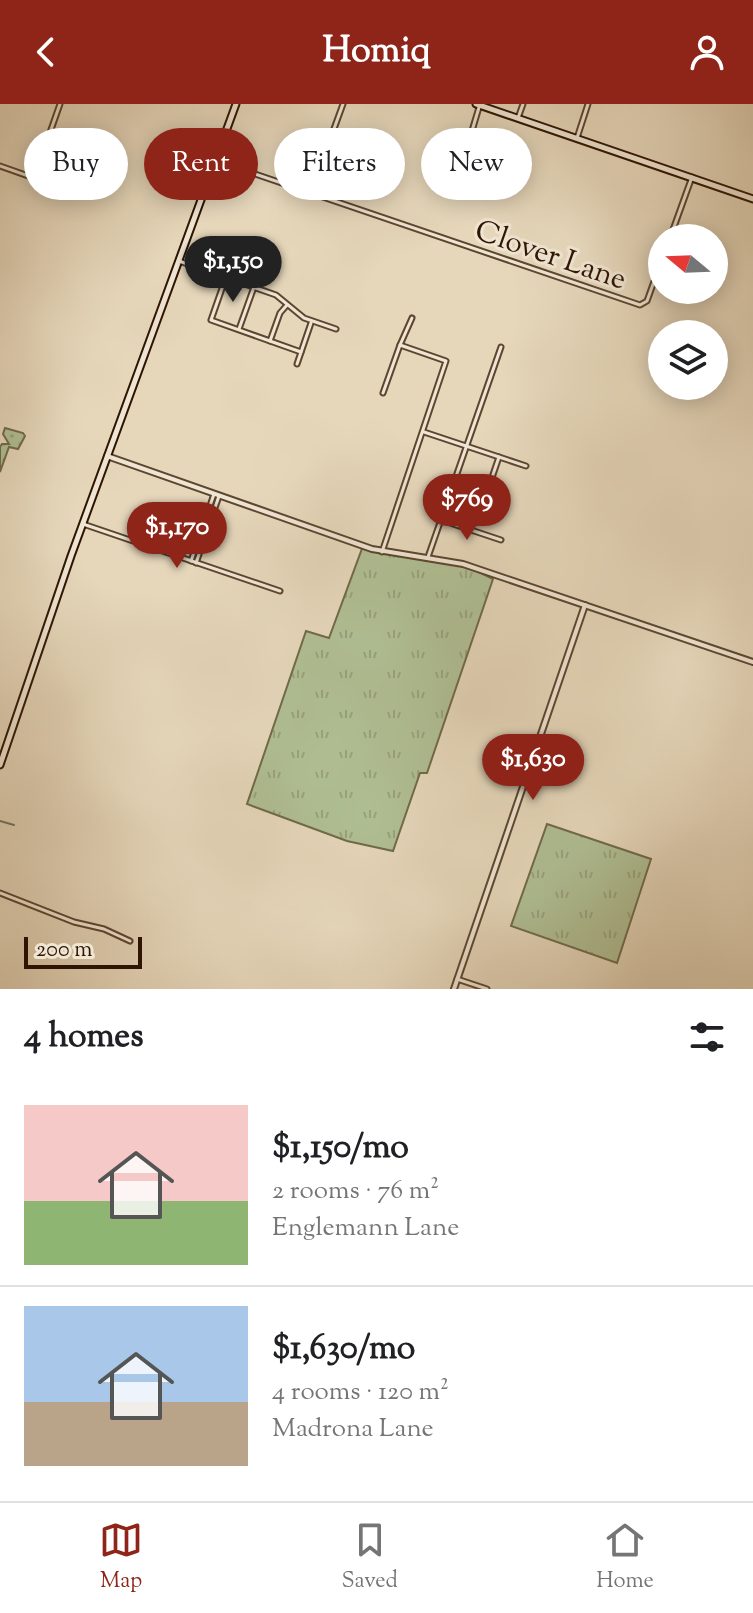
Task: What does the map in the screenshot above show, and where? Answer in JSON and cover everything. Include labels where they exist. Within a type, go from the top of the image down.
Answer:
[{"type":"main road","points":[[228,128],[236,104]]},
{"type":"main road","points":[[479,104],[753,199]]},
{"type":"main road","points":[[0,765],[107,456],[201,200]]},
{"type":"street","points":[[0,166],[34,178],[60,104]]},
{"type":"street","points":[[334,128],[343,104]]},
{"type":"street","points":[[475,128],[479,104]]},
{"type":"street","points":[[518,118],[523,104]]},
{"type":"street","points":[[577,138],[588,104]]},
{"type":"street","name":"Clover Lane","points":[[258,175],[632,303],[645,304],[648,296]]},
{"type":"street","points":[[675,224],[692,177]]},
{"type":"street","points":[[179,261],[276,295],[295,313],[336,329]]},
{"type":"street","points":[[226,277],[211,320],[301,352]]},
{"type":"street","points":[[239,329],[254,287]]},
{"type":"street","points":[[270,341],[280,313],[287,305]]},
{"type":"street","points":[[383,393],[412,318]]},
{"type":"street","points":[[297,364],[311,321]]},
{"type":"street","points":[[382,552],[446,361],[400,345]]},
{"type":"street","points":[[428,557],[501,347]]},
{"type":"street","points":[[424,432],[526,466]]},
{"type":"street","points":[[107,456],[382,552],[463,564],[753,662]]},
{"type":"street","points":[[486,495],[499,457]]},
{"type":"street","points":[[194,562],[216,495]]},
{"type":"street","points":[[441,520],[501,540]]},
{"type":"street","points":[[83,524],[280,591]]},
{"type":"street","points":[[454,989],[585,605]]},
{"type":"street","points":[[0,893],[130,941]]},
{"type":"street","points":[[457,979],[487,989]]},
{"type":"green space","points":[[5,428],[25,436],[18,449],[9,447],[0,472],[0,447],[9,444],[3,434]]},
{"type":"green space","points":[[363,546],[463,564],[493,579],[427,773],[420,773],[393,851],[347,841],[247,804],[306,631],[329,638]]},
{"type":"green space","points":[[547,824],[651,859],[617,963],[511,926]]},
{"type":"waterway","points":[[0,821],[14,825]]}]
